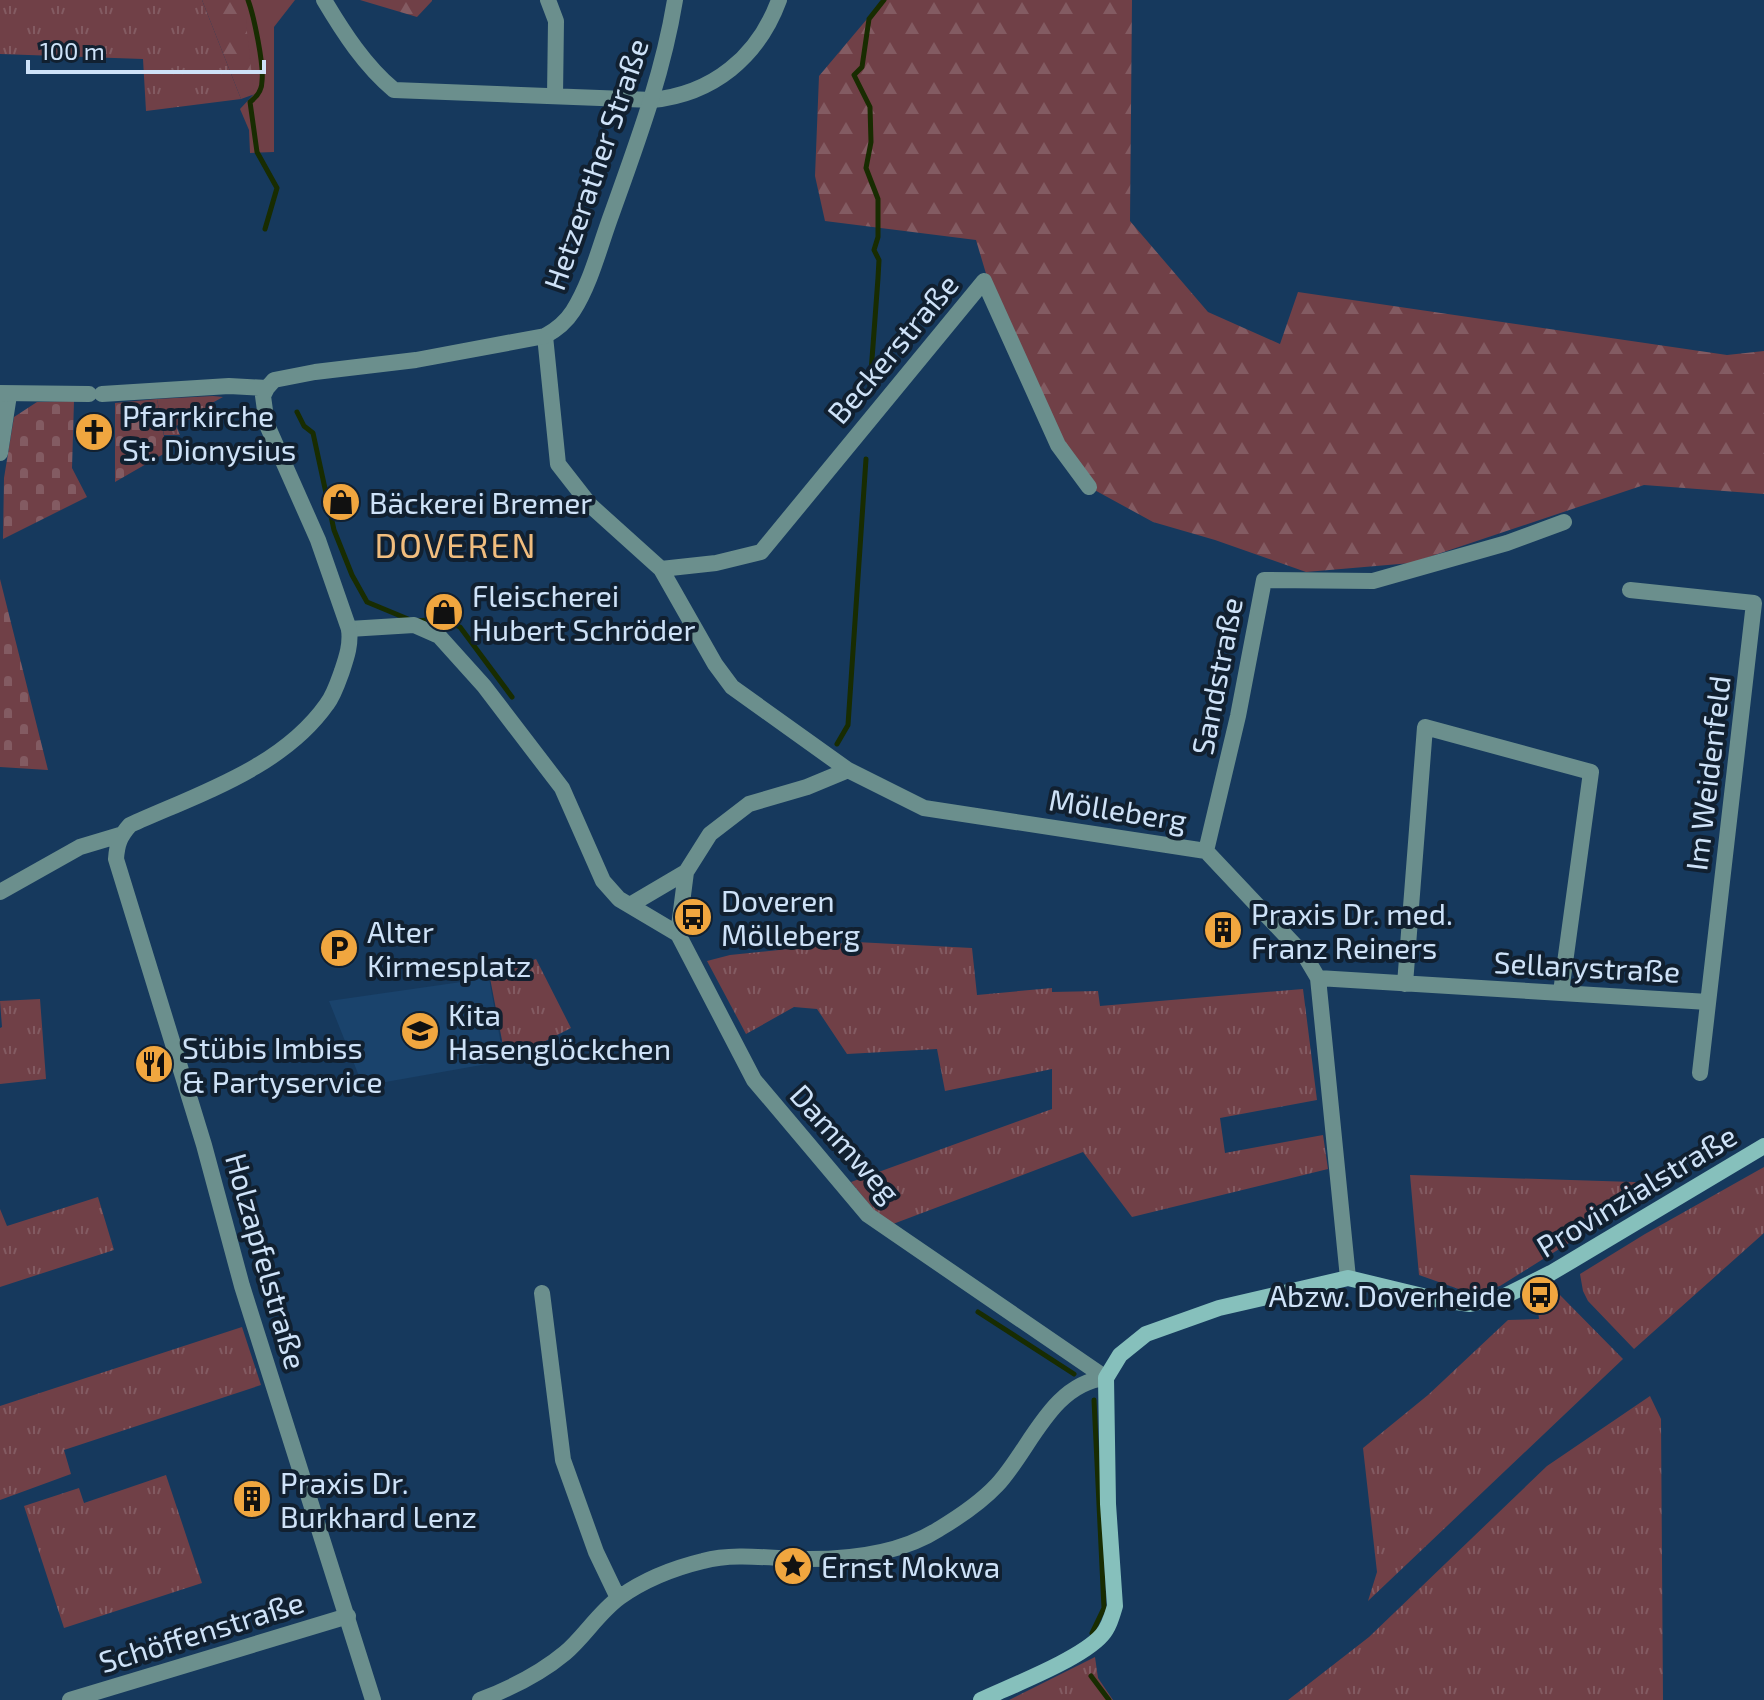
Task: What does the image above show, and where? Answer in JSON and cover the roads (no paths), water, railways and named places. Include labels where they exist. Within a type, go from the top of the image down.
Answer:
[{"type":"main road","name":"Provinzialstraße","points":[[1099,1378],[1134,1343],[1162,1327],[1219,1308],[1348,1278],[1435,1299],[1470,1304],[1505,1296],[1551,1273],[1764,1146]]},
{"type":"main road","points":[[981,1700],[1090,1646],[1105,1632],[1115,1606],[1099,1378]]},
{"type":"street","points":[[324,0],[380,79],[394,90],[652,100],[675,98],[698,88],[743,60],[769,26],[779,0]]},
{"type":"street","points":[[548,0],[556,21],[555,96]]},
{"type":"street","name":"Hetzerather Straße","points":[[545,336],[563,324],[574,310],[595,260],[652,100],[668,44],[675,0]]},
{"type":"street","name":"Beckerstraße","points":[[661,569],[716,563],[761,552],[984,281],[1058,445],[1089,487]]},
{"type":"street","points":[[0,892],[80,847],[120,835],[130,825],[244,772],[290,744],[328,703],[347,655],[349,629],[318,540],[267,425],[263,396],[274,380],[416,360],[545,336]]},
{"type":"street","name":"Mölleberg","points":[[545,336],[558,464],[590,505],[661,569],[715,664],[732,687],[848,770],[924,808],[1206,851],[1305,956],[1318,978],[1348,1278]]},
{"type":"street","points":[[0,453],[4,394],[96,394],[229,386],[267,388]]},
{"type":"street","name":"Sandstraße","points":[[1206,851],[1238,716],[1264,580],[1373,581],[1507,543],[1564,522]]},
{"type":"street","name":"Im Weidenfeld","points":[[1630,590],[1754,603],[1700,1073]]},
{"type":"street","points":[[349,629],[414,625],[439,636],[484,686],[562,788],[603,881],[619,899],[678,934],[686,872],[710,834],[749,804],[807,787],[848,770]]},
{"type":"street","points":[[1405,984],[1425,727],[1591,772],[1561,992]]},
{"type":"street","name":"Holzapfelstraße","points":[[120,835],[116,859],[204,1145],[242,1286],[373,1700]]},
{"type":"street","points":[[630,905],[686,872]]},
{"type":"street","name":"Dammweg","points":[[678,934],[754,1080],[868,1215],[1099,1378]]},
{"type":"street","name":"Sellarystraße","points":[[1318,978],[1708,1002]]},
{"type":"street","points":[[542,1293],[563,1460],[596,1552],[618,1598]]},
{"type":"street","points":[[480,1700],[544,1668],[564,1653],[618,1598],[667,1572],[706,1560],[842,1556],[893,1550],[926,1537],[997,1485],[1050,1412],[1074,1389],[1099,1378]]},
{"type":"street","name":"Schöffenstraße","points":[[70,1700],[348,1616]]},
{"type":"waterway","points":[[248,0],[262,74],[260,91],[250,102],[257,152],[277,188],[265,229]]},
{"type":"waterway","points":[[870,386],[879,260],[874,250],[878,237],[878,199],[866,168],[871,142],[870,107],[854,75],[862,67],[869,19],[884,0]]},
{"type":"waterway","points":[[297,412],[304,426],[313,433],[334,530],[352,575],[367,602],[408,619]]},
{"type":"waterway","points":[[837,744],[848,725],[866,459]]},
{"type":"waterway","points":[[417,621],[438,619],[460,627],[512,697]]},
{"type":"waterway","points":[[978,1312],[1074,1374]]},
{"type":"waterway","points":[[1092,1633],[1104,1608],[1094,1400]]},
{"type":"waterway","points":[[1091,1676],[1109,1700]]},
{"type":"place","name":"Pfarrkirche St. Dionysius","points":[[94,432]]},
{"type":"place","name":"Bäckerei Bremer","points":[[341,502]]},
{"type":"place","name":"Fleischerei Hubert Schröder","points":[[444,612]]},
{"type":"place","name":"Doveren Mölleberg","points":[[693,917]]},
{"type":"place","name":"Praxis Dr. med. Franz Reiners","points":[[1223,930]]},
{"type":"place","name":"Alter Kirmesplatz","points":[[339,948]]},
{"type":"place","name":"Kita Hasenglöckchen","points":[[420,1031]]},
{"type":"place","name":"Stübis Imbiss & Partyservice","points":[[154,1064]]},
{"type":"place","name":"Abzw. Doverheide","points":[[1540,1295]]},
{"type":"place","name":"Praxis Dr. Burkhard Lenz","points":[[252,1499]]},
{"type":"place","name":"Ernst Mokwa","points":[[793,1566]]},
{"type":"district","name":"DOVEREN","points":[[456,544]]}]
